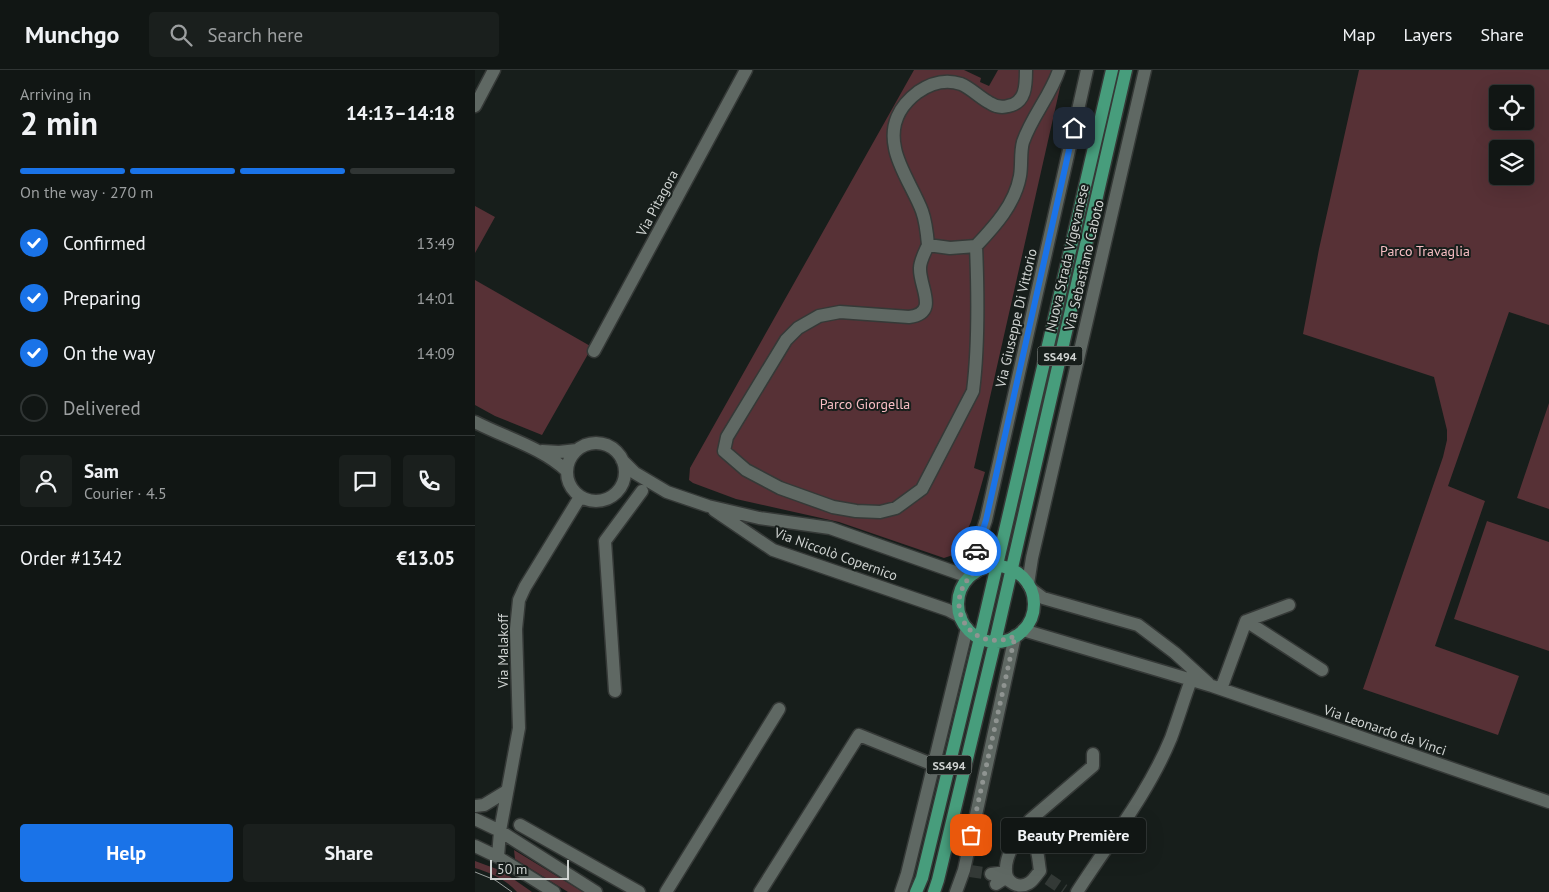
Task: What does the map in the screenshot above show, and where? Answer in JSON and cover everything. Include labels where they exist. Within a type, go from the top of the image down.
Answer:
[{"type":"main road","name":"Nuova Strada Vigevanese","points":[[916,892],[922,878],[980,638],[1112,70]]},
{"type":"main road","name":"Nuova Strada Vigevanese","points":[[933,892],[942,863],[995,642],[1125,70]]},
{"type":"main road","points":[[997,566],[1011,569],[1023,577],[1030,586],[1033,597],[1033,611],[1030,620],[1019,633],[1009,639],[995,642],[980,638],[967,628],[958,607],[959,594],[965,582],[972,575],[987,567],[997,566]]},
{"type":"street","points":[[475,106],[494,70]]},
{"type":"street","name":"Via Pitagora","points":[[594,350],[746,70]]},
{"type":"street","points":[[1026,70],[1025,89],[1022,98],[1013,105],[1001,108],[991,104],[962,85],[949,82],[935,83],[908,100],[898,114],[895,128],[895,148],[923,212],[927,232],[928,245],[920,268],[926,301],[925,310],[918,316],[909,318],[840,312],[819,316],[798,328],[786,340],[727,437],[724,451],[746,470],[780,488],[833,507],[856,511],[880,512],[896,508],[922,489],[973,392],[978,286],[976,246],[1006,211],[1016,193],[1021,175],[1023,143],[1035,113],[1056,80],[1059,70]]},
{"type":"street","name":"Via Giuseppe Di Vittorio","points":[[972,575],[974,556],[986,520],[1087,70]]},
{"type":"street","name":"Via Sebastiano Caboto","points":[[1030,586],[1032,558],[1145,70]]},
{"type":"street","points":[[928,245],[950,248],[976,246]]},
{"type":"street","points":[[475,422],[539,451],[557,462],[567,471]]},
{"type":"street","points":[[600,443],[617,452],[622,460],[624,479],[618,491],[607,499],[594,501],[580,497],[568,482],[568,462],[577,450],[584,446],[600,443]]},
{"type":"street","points":[[539,451],[559,452],[577,450]]},
{"type":"street","name":"Via Niccolò Copernico","points":[[622,460],[635,473],[667,492],[708,506],[759,518],[830,528],[972,575]]},
{"type":"street","points":[[614,495],[642,491],[667,492]]},
{"type":"street","points":[[615,691],[605,541],[642,491]]},
{"type":"street","name":"Via Malakoff","points":[[498,857],[500,831],[519,728],[516,629],[519,600],[580,497]]},
{"type":"street","name":"Via Niccolò Copernico","points":[[708,506],[773,550],[948,610],[961,617]]},
{"type":"street","name":"Via Leonardo da Vinci","points":[[1030,586],[1043,598],[1138,625],[1216,688]]},
{"type":"street","points":[[1216,688],[1246,621],[1289,605]]},
{"type":"street","points":[[1246,621],[1322,670]]},
{"type":"street","points":[[901,892],[967,628]]},
{"type":"street","points":[[956,892],[967,870],[1019,633]]},
{"type":"street","name":"Via Leonardo da Vinci","points":[[1019,633],[1191,680],[1549,802]]},
{"type":"street","points":[[1162,672],[1175,661],[1175,653]]},
{"type":"street","points":[[1071,891],[1109,845],[1138,800],[1171,738],[1191,680]]},
{"type":"street","points":[[666,892],[779,709]]},
{"type":"street","points":[[760,892],[859,735],[934,766]]},
{"type":"street","points":[[1018,836],[1027,838],[1034,843],[1044,875],[1024,885],[1013,884],[1000,877],[1018,836],[1030,820],[1093,766],[1093,754]]},
{"type":"street","points":[[475,806],[484,805],[507,791]]},
{"type":"street","points":[[475,819],[500,831],[596,892]]},
{"type":"street","points":[[520,825],[639,892]]},
{"type":"street","points":[[475,846],[498,857],[554,892]]},
{"type":"green space","name":"Parco Giorgella","points":[[914,70],[964,70],[981,78],[980,82],[989,86],[998,70],[1064,70],[974,468],[985,472],[971,522],[956,554],[944,558],[839,522],[736,499],[689,480],[690,468]]},
{"type":"green space","name":"Parco Travaglia","points":[[1359,70],[1549,70],[1549,325],[1509,312],[1448,486],[1485,501],[1435,646],[1519,676],[1498,735],[1363,689],[1443,457],[1447,430],[1434,377],[1303,334],[1319,249]]},
{"type":"green space","points":[[475,206],[495,217],[475,253]]},
{"type":"green space","points":[[475,280],[592,347],[542,435],[495,416],[475,405]]},
{"type":"green space","points":[[1549,403],[1549,509],[1517,498]]},
{"type":"green space","points":[[1487,521],[1549,542],[1549,651],[1454,619]]},
{"type":"green space","points":[[514,850],[583,892],[568,892],[515,859]]},
{"type":"green space","points":[[475,861],[502,871],[532,892],[517,892],[508,883],[475,868]]},
{"type":"tunnel","points":[[970,871],[991,874]]},
{"type":"tunnel","points":[[1048,879],[1064,890]]},
{"type":"tram line","points":[[475,872],[495,880],[512,892]]},
{"type":"way so far","points":[[971,835],[1015,636],[995,642],[980,638],[967,628],[961,617],[958,607],[959,594],[965,582],[975,572],[974,556],[976,551]]},
{"type":"place","name":"Beauty Première","points":[[971,835]]},
{"type":"route","points":[[976,551],[986,520],[1074,128]]}]
